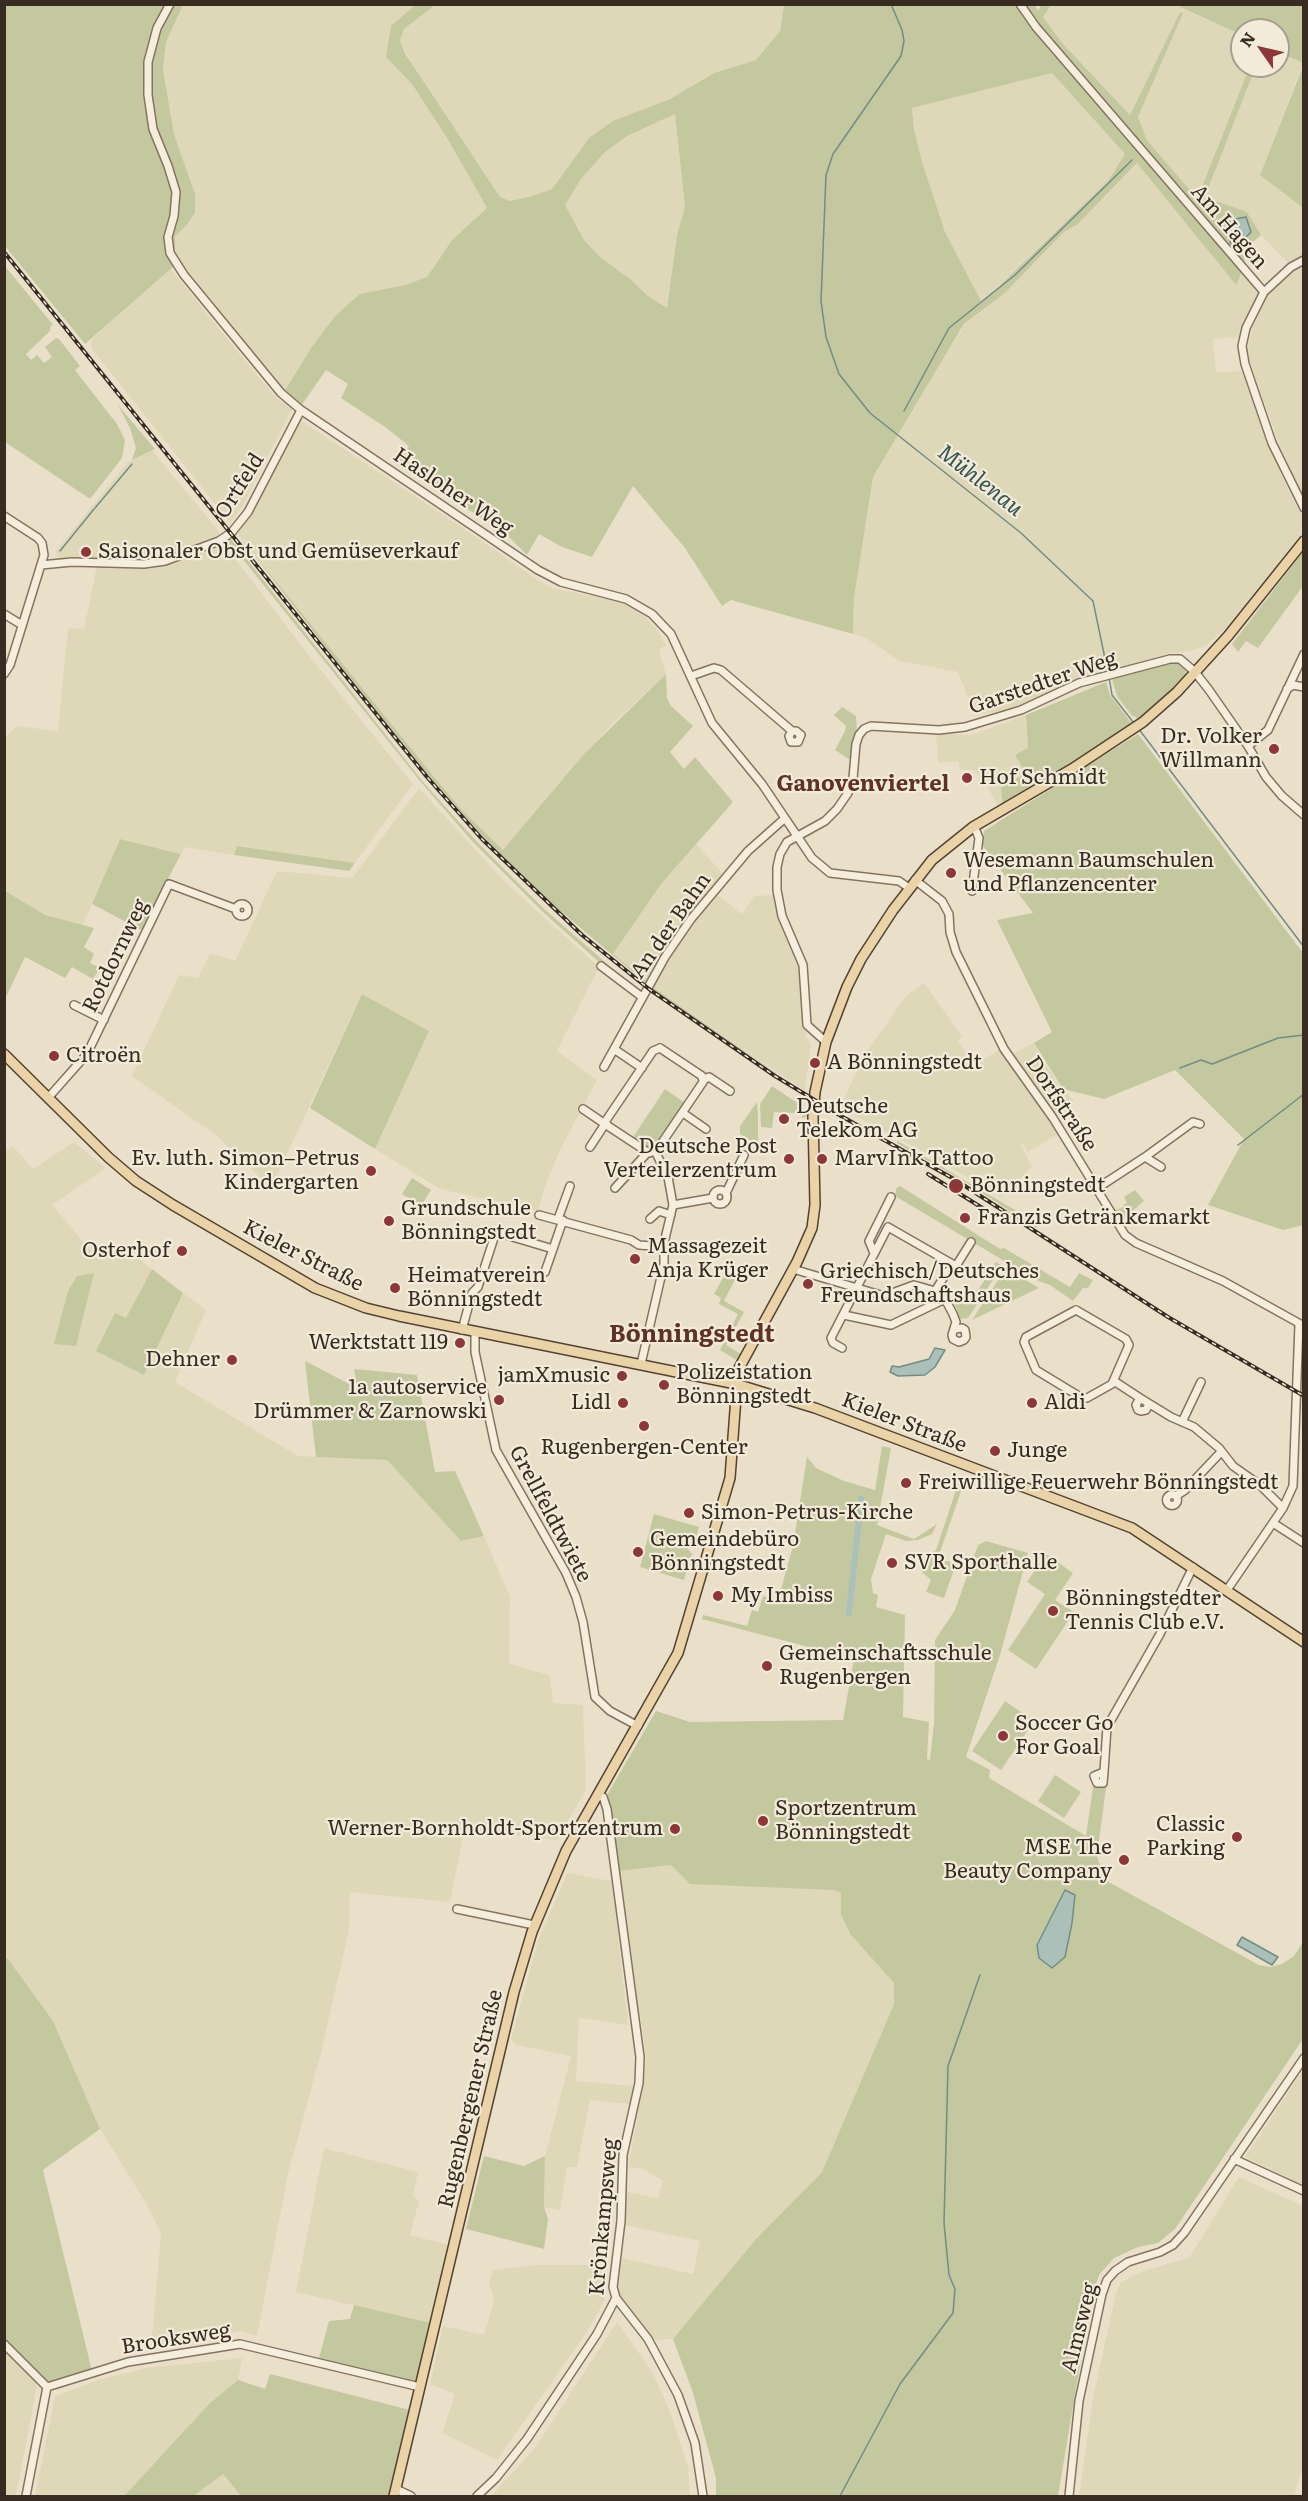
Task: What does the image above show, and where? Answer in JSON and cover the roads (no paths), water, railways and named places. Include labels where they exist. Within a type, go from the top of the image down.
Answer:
[{"type":"main road","name":"Rugenbergener Straße","points":[[395,2493],[514,1992],[534,1925],[566,1851],[678,1653],[730,1478],[738,1370],[808,1240],[814,1216],[815,1092],[826,1042],[847,987],[861,958],[912,884],[944,849],[974,826],[1128,734],[1143,722],[1195,672],[1249,612],[1304,541]]},
{"type":"main road","name":"Kieler Straße","points":[[4,1054],[108,1157],[140,1184],[315,1288],[366,1308],[736,1384],[815,1408],[963,1466],[1102,1516],[1152,1540],[1304,1642]]},
{"type":"street","name":"Hasloher Weg","points":[[170,4],[157,28],[148,62],[148,95],[153,129],[176,192],[174,216],[168,237],[170,253],[184,275],[281,393],[301,410],[538,570],[561,582],[626,599],[652,614],[671,634],[712,723],[762,784],[812,858],[830,873],[912,884]]},
{"type":"street","name":"Am Hagen","points":[[1020,4],[1035,27],[1264,292],[1246,328],[1242,346],[1245,364],[1272,443],[1304,508]]},
{"type":"street","points":[[1264,292],[1291,267],[1304,260]]},
{"type":"street","name":"Ortfeld","points":[[41,565],[69,562],[144,564],[165,561],[219,541],[232,532],[248,512],[301,410]]},
{"type":"street","points":[[4,516],[38,537],[42,543],[44,555],[10,664],[4,674]]},
{"type":"street","points":[[4,614],[22,625]]},
{"type":"street","points":[[1248,746],[1268,730],[1304,654]]},
{"type":"street","name":"Garstedter Weg","points":[[795,836],[825,821],[837,809],[848,793],[853,778],[859,735],[871,726],[939,730],[964,727],[1021,710],[1079,683],[1175,659],[1180,660],[1195,672]]},
{"type":"street","points":[[691,676],[714,668],[721,670],[792,731]]},
{"type":"street","points":[[1195,672],[1248,746],[1266,777],[1282,796],[1304,815]]},
{"type":"street","points":[[1287,689],[1293,685],[1304,687]]},
{"type":"street","name":"An der Bahn","points":[[604,1067],[642,997],[691,919],[748,851],[784,819]]},
{"type":"street","points":[[972,891],[979,838],[974,826]]},
{"type":"street","points":[[795,836],[785,845],[780,854],[777,875],[778,899],[784,925],[803,965],[807,1024],[811,1031],[826,1042]]},
{"type":"street","name":"Rotdornweg","points":[[48,1098],[87,1054],[169,884],[236,909]]},
{"type":"street","name":"Dorfstraße","points":[[912,884],[942,901],[949,914],[950,932],[956,952],[1001,1045],[1053,1118],[1124,1234],[1132,1241],[1223,1281],[1301,1325]]},
{"type":"street","points":[[601,966],[642,997]]},
{"type":"street","points":[[74,1005],[104,1020]]},
{"type":"street","points":[[614,1048],[642,1068]]},
{"type":"street","points":[[590,1147],[605,1124],[606,1118],[653,1051],[660,1048],[702,1076],[703,1080]]},
{"type":"street","points":[[615,1188],[651,1152],[682,1113],[703,1080],[709,1077],[730,1091]]},
{"type":"street","points":[[583,1109],[651,1152],[668,1178],[673,1205],[641,1364]]},
{"type":"street","points":[[682,1113],[706,1129]]},
{"type":"street","points":[[1096,1189],[1193,1122],[1200,1124]]},
{"type":"street","points":[[673,1205],[713,1198],[716,1203],[722,1204],[727,1199],[726,1192],[744,1155]]},
{"type":"street","points":[[1145,1157],[1161,1167]]},
{"type":"street","points":[[545,1272],[570,1186]]},
{"type":"street","points":[[874,1253],[869,1241],[891,1197]]},
{"type":"street","points":[[650,1219],[659,1212],[671,1215]]},
{"type":"street","points":[[539,1215],[631,1240],[639,1245],[665,1250]]},
{"type":"street","points":[[842,1348],[833,1343],[831,1338],[888,1226],[956,1266]]},
{"type":"street","points":[[462,1329],[472,1293],[478,1287],[496,1234],[553,1249]]},
{"type":"street","points":[[935,1291],[947,1272],[956,1266],[971,1242]]},
{"type":"street","points":[[793,1269],[884,1296],[914,1285],[935,1291],[945,1299],[955,1318],[955,1329]]},
{"type":"street","points":[[844,1315],[891,1325],[945,1299]]},
{"type":"street","points":[[1076,1310],[1126,1339],[1129,1345],[1114,1381],[1087,1398],[1082,1398],[1036,1370],[1024,1342],[1026,1337],[1076,1310]]},
{"type":"street","points":[[1227,1590],[1283,1508],[1293,1486],[1301,1325]]},
{"type":"street","name":"Grellfeldtwiete","points":[[474,1332],[475,1352],[496,1449],[566,1573],[576,1597],[583,1622],[595,1697],[610,1711],[637,1727]]},
{"type":"street","points":[[1114,1381],[1149,1404],[1203,1433],[1233,1466],[1260,1485],[1283,1508]]},
{"type":"street","points":[[1182,1422],[1201,1382]]},
{"type":"street","points":[[1140,1398],[1136,1405],[1138,1410],[1146,1410],[1149,1404]]},
{"type":"street","points":[[1176,1496],[1185,1490],[1221,1452]]},
{"type":"street","points":[[1273,1523],[1303,1542]]},
{"type":"street","points":[[1104,1772],[1107,1727],[1160,1634],[1192,1567]]},
{"type":"street","name":"Krönkampsweg","points":[[477,2496],[501,2472],[527,2439],[597,2334],[616,2298],[613,2287],[621,2222],[623,2155],[639,2083],[640,2057],[607,1809],[603,1797],[598,1795]]},
{"type":"street","points":[[458,1909],[534,1925]]},
{"type":"street","name":"Almsweg","points":[[1069,2496],[1080,2393],[1107,2280],[1128,2262],[1160,2252],[1173,2245],[1184,2233],[1304,2058]]},
{"type":"street","points":[[1234,2159],[1304,2191]]},
{"type":"street","points":[[616,2298],[648,2339],[678,2395],[694,2443],[703,2496]]},
{"type":"street","points":[[4,2344],[46,2387],[26,2496]]},
{"type":"street","name":"Brooksweg","points":[[46,2387],[128,2362],[240,2344],[420,2387]]},
{"type":"street","points":[[395,2493],[411,2496]]},
{"type":"water","points":[[1246,217],[1251,232],[1238,246],[1231,244],[1227,233],[1229,223]]},
{"type":"water","points":[[935,1348],[945,1350],[935,1367],[925,1375],[898,1376],[890,1372],[892,1366],[899,1367],[929,1359]]},
{"type":"water","points":[[1065,1890],[1075,1895],[1072,1923],[1065,1957],[1052,1968],[1039,1958],[1037,1945]]},
{"type":"water","points":[[1242,1937],[1278,1957],[1272,1965],[1237,1945]]},
{"type":"waterway","name":"Mühlenau","points":[[891,4],[902,30],[904,41],[901,56],[833,154],[826,175],[821,301],[826,337],[839,374],[870,413],[1021,533],[1093,601],[1108,673]]},
{"type":"waterway","points":[[904,411],[949,328],[1015,275],[1132,160]]},
{"type":"waterway","points":[[95,508],[132,464]]},
{"type":"waterway","points":[[60,551],[94,509]]},
{"type":"waterway","name":"Mühlenau","points":[[1109,677],[1112,695],[1133,722]]},
{"type":"waterway","name":"Mühlenau","points":[[1138,728],[1304,947]]},
{"type":"waterway","points":[[1180,1068],[1201,1060],[1212,1064],[1278,1038],[1304,1035]]},
{"type":"waterway","points":[[1238,1145],[1304,1094]]},
{"type":"waterway","points":[[849,1613],[861,1499]]},
{"type":"waterway","points":[[840,2496],[900,2384],[953,2313],[955,2289],[949,2275],[944,2223],[948,2066],[980,1975]]},
{"type":"railway","points":[[4,252],[427,777],[482,839],[582,935],[649,989],[775,1076],[954,1179],[1168,1317],[1304,1396]]},
{"type":"railway","points":[[928,1174],[984,1209]]},
{"type":"place","name":"Saisonaler Obst und Gemüseverkauf","points":[[86,552]]},
{"type":"place","name":"Dr. Volker Willmann","points":[[1274,749]]},
{"type":"place","name":"Hof Schmidt","points":[[967,778]]},
{"type":"place","name":"Wesemann Baumschulen und Pflanzencenter","points":[[951,873]]},
{"type":"place","name":"Citroën","points":[[54,1056]]},
{"type":"place","name":"A Bönningstedt","points":[[815,1063]]},
{"type":"place","name":"Deutsche Telekom AG","points":[[784,1119]]},
{"type":"place","name":"Deutsche Post Verteilerzentrum","points":[[789,1159]]},
{"type":"place","name":"MarvInk Tattoo","points":[[822,1159]]},
{"type":"place","name":"Ev. luth. Simon–Petrus Kindergarten","points":[[371,1171]]},
{"type":"place","name":"Bönningstedt","points":[[956,1186]]},
{"type":"place","name":"Franzis Getränkemarkt","points":[[965,1218]]},
{"type":"place","name":"Grundschule Bönningstedt","points":[[389,1221]]},
{"type":"place","name":"Osterhof","points":[[182,1251]]},
{"type":"place","name":"Massagezeit Anja Krüger","points":[[635,1259]]},
{"type":"place","name":"Griechisch/Deutsches Freundschaftshaus","points":[[808,1284]]},
{"type":"place","name":"Heimatverein Bönningstedt","points":[[395,1288]]},
{"type":"place","name":"Werktstatt 119","points":[[460,1343]]},
{"type":"place","name":"Dehner","points":[[232,1360]]},
{"type":"place","name":"jamXmusic","points":[[622,1376]]},
{"type":"place","name":"Polizeistation Bönningstedt","points":[[664,1385]]},
{"type":"place","name":"1a autoservice Drümmer & Zarnowski","points":[[499,1400]]},
{"type":"place","name":"Lidl","points":[[623,1403]]},
{"type":"place","name":"Aldi","points":[[1032,1403]]},
{"type":"place","name":"Rugenbergen-Center","points":[[644,1426]]},
{"type":"place","name":"Junge","points":[[995,1451]]},
{"type":"place","name":"Freiwillige Feuerwehr Bönningstedt","points":[[906,1483]]},
{"type":"place","name":"Simon-Petrus-Kirche","points":[[689,1513]]},
{"type":"place","name":"Gemeindebüro Bönningstedt","points":[[638,1552]]},
{"type":"place","name":"SVR Sporthalle","points":[[892,1563]]},
{"type":"place","name":"My Imbiss","points":[[718,1596]]},
{"type":"place","name":"Bönningstedter Tennis Club e.V.","points":[[1053,1611]]},
{"type":"place","name":"Gemeinschaftsschule Rugenbergen","points":[[767,1666]]},
{"type":"place","name":"Soccer Go For Goal","points":[[1003,1736]]},
{"type":"place","name":"Sportzentrum Bönningstedt","points":[[763,1821]]},
{"type":"place","name":"Werner-Bornholdt-Sportzentrum","points":[[675,1829]]},
{"type":"place","name":"Classic Parking","points":[[1237,1837]]},
{"type":"place","name":"MSE The Beauty Company","points":[[1124,1860]]},
{"type":"district","name":"Ganovenviertel","points":[[863,785]]},
{"type":"district","name":"Bönningstedt","points":[[692,1335]]}]
